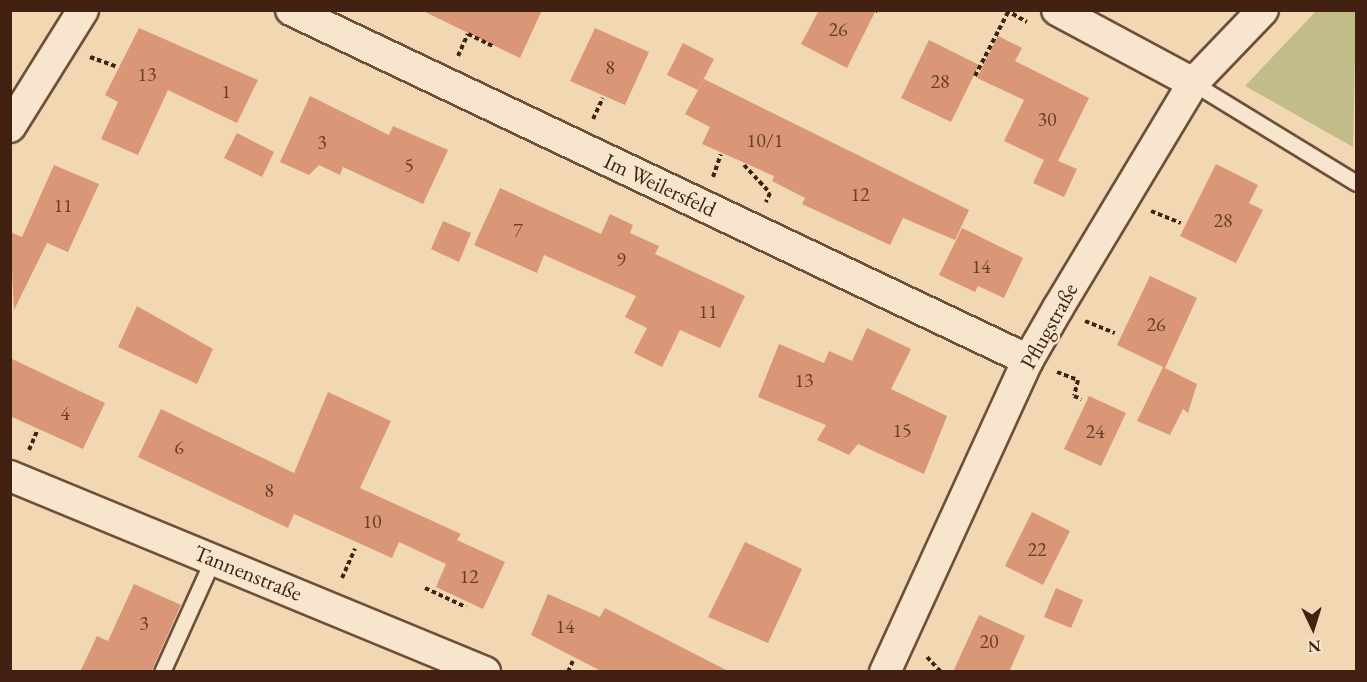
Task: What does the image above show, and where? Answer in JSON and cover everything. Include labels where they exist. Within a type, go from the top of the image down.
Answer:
[{"type":"street","points":[[10,127],[83,10]]},
{"type":"street","name":"Im Weilersfeld","points":[[291,10],[1028,360]]},
{"type":"street","points":[[1058,10],[1193,83]]},
{"type":"street","name":"Pflugstraße","points":[[885,672],[1028,360],[1193,83],[1263,10]]},
{"type":"street","name":"Tannenstraße","points":[[10,476],[485,672]]},
{"type":"lane","points":[[1193,83],[1356,183]]},
{"type":"lane","points":[[162,672],[213,559]]},
{"type":"path","points":[[975,76],[1009,10]]},
{"type":"path","points":[[445,84],[468,34],[493,46]]},
{"type":"path","points":[[1078,380],[1074,396],[1080,399]]},
{"type":"path","points":[[425,588],[466,607]]},
{"type":"path","points":[[568,672],[573,661]]},
{"type":"shaded area","points":[[1317,10],[1356,11],[1353,147],[1245,86]]},
{"type":"building","points":[[421,10],[542,10],[520,58]]},
{"type":"building","points":[[819,10],[876,10],[847,68],[801,44]]},
{"type":"building","points":[[139,28],[258,80],[237,123],[168,90],[138,155],[101,139],[118,102],[105,95]]},
{"type":"building","points":[[595,28],[649,52],[625,105],[570,81]]},
{"type":"building","points":[[998,36],[1022,48],[1015,61],[1089,98],[1058,161],[1077,169],[1064,197],[1033,183],[1044,160],[1004,141],[1024,100],[977,78]]},
{"type":"building","points":[[929,40],[979,65],[951,122],[901,98]]},
{"type":"building","points":[[683,43],[714,59],[698,90],[667,75]]},
{"type":"building","points":[[704,79],[969,210],[955,240],[903,218],[890,245],[802,204],[805,198],[772,181],[774,176],[702,144],[710,127],[685,114]]},
{"type":"building","points":[[310,96],[389,135],[393,126],[448,150],[423,204],[343,167],[340,175],[319,165],[309,175],[280,162]]},
{"type":"building","points":[[237,133],[274,152],[262,177],[224,158]]},
{"type":"building","points":[[1216,164],[1258,185],[1249,203],[1263,210],[1236,263],[1180,236]]},
{"type":"building","points":[[54,165],[99,184],[68,252],[47,243],[14,310],[10,232],[22,237]]},
{"type":"building","points":[[500,188],[601,234],[610,214],[633,225],[630,233],[659,246],[655,254],[745,296],[720,348],[680,330],[662,367],[634,353],[647,328],[625,317],[636,296],[544,255],[537,273],[474,245]]},
{"type":"building","points":[[443,221],[471,233],[459,262],[431,249]]},
{"type":"building","points":[[962,228],[1023,258],[1004,298],[978,286],[975,292],[939,275]]},
{"type":"building","points":[[1150,276],[1197,298],[1165,368],[1197,384],[1188,413],[1183,409],[1170,435],[1137,421],[1163,367],[1117,345]]},
{"type":"building","points":[[137,306],[213,349],[197,384],[118,347]]},
{"type":"building","points":[[867,328],[911,349],[891,389],[947,416],[924,474],[858,444],[849,455],[817,440],[826,425],[758,397],[779,344],[824,363],[829,351],[852,361]]},
{"type":"building","points":[[10,358],[105,403],[83,449],[10,416]]},
{"type":"building","points":[[328,392],[391,421],[360,488],[461,534],[457,540],[505,562],[483,609],[436,587],[446,564],[399,542],[392,558],[294,514],[288,528],[138,457],[161,409],[294,473]]},
{"type":"building","points":[[1089,396],[1126,413],[1101,466],[1064,449]]},
{"type":"building","points":[[1032,512],[1070,531],[1043,585],[1005,566]]},
{"type":"building","points":[[745,542],[802,569],[768,643],[708,617]]},
{"type":"building","points":[[134,584],[181,605],[151,672],[80,672],[97,636],[108,641]]},
{"type":"building","points":[[1056,588],[1083,600],[1071,628],[1044,617]]},
{"type":"building","points":[[548,594],[600,617],[605,608],[730,672],[603,672],[531,635]]},
{"type":"building","points":[[979,615],[1025,636],[1009,672],[953,672]]}]
